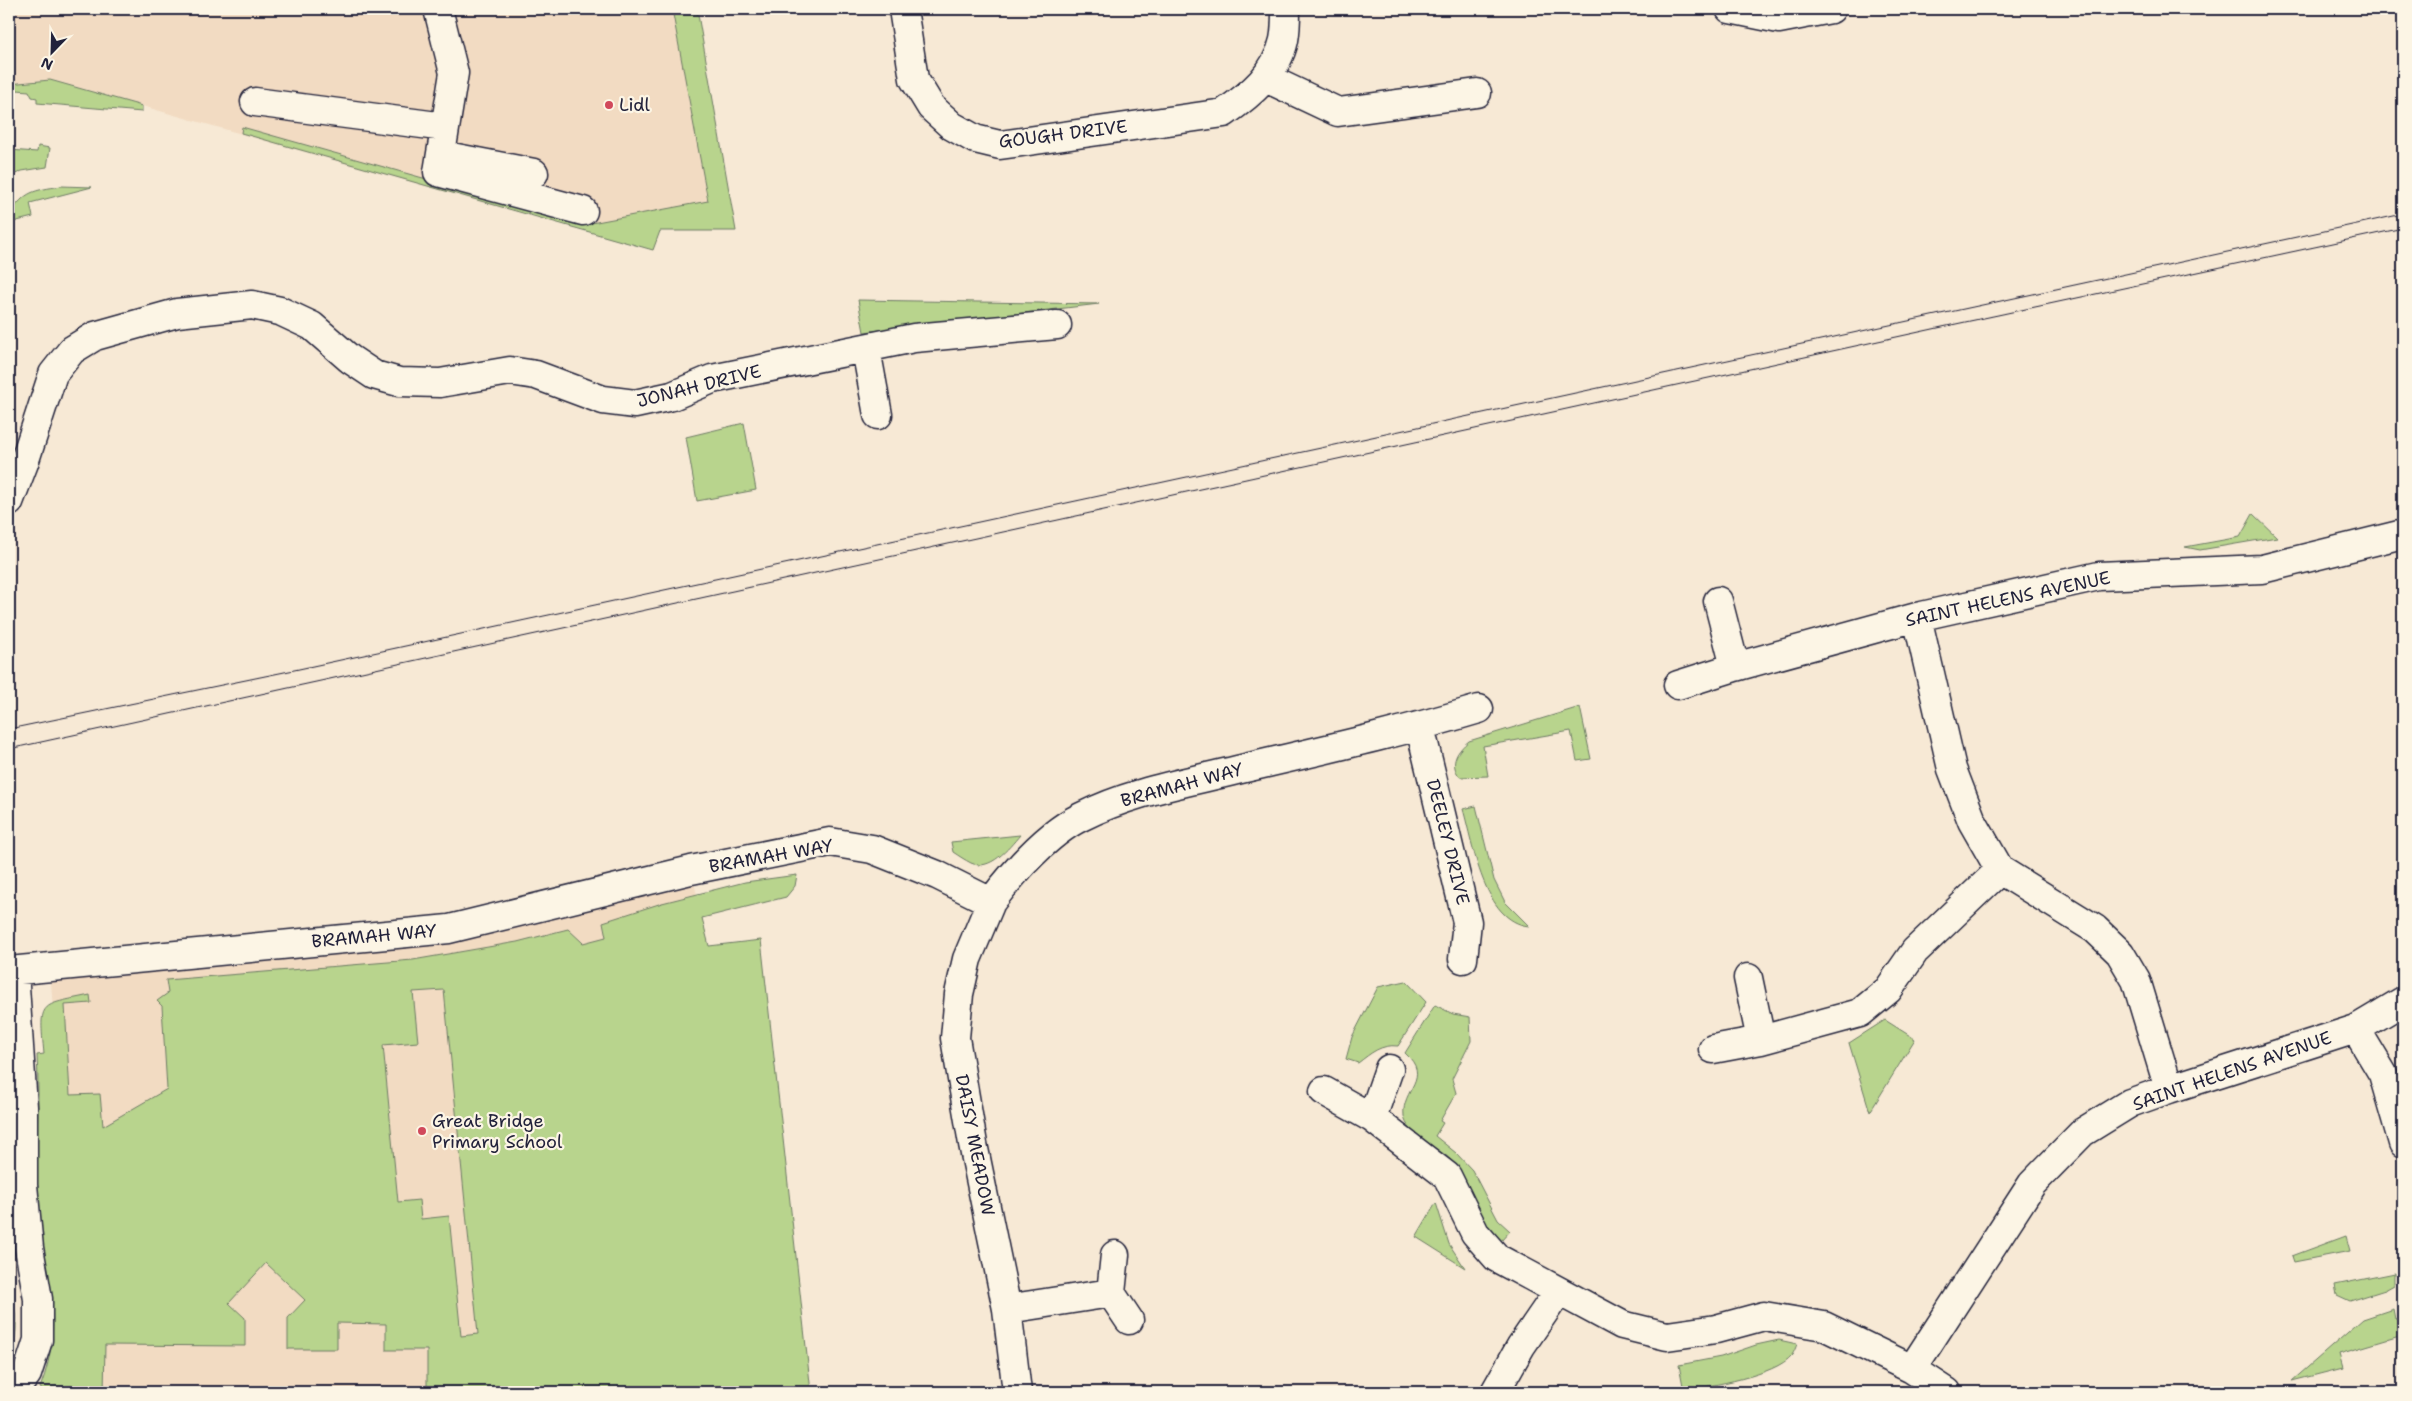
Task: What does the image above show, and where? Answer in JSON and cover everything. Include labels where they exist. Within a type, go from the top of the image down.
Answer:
[{"type":"street","points":[[438,9],[454,73],[438,172],[583,210]]},
{"type":"street","name":"GOUGH DRIVE","points":[[903,9],[914,79],[931,107],[952,126],[975,139],[1000,146],[1224,113],[1251,94],[1266,78],[1276,62],[1284,40],[1286,9]]},
{"type":"street","points":[[1730,9],[1779,20],[1832,9]]},
{"type":"street","points":[[1266,78],[1338,112],[1477,93]]},
{"type":"street","points":[[255,102],[445,126]]},
{"type":"street","points":[[441,155],[534,173]]},
{"type":"street","name":"JONAH DRIVE","points":[[9,502],[24,463],[53,374],[72,350],[95,336],[177,314],[252,305],[280,311],[312,326],[350,359],[374,375],[399,382],[440,383],[510,372],[536,375],[603,400],[635,404],[672,396],[712,379],[914,338],[1058,325]]},
{"type":"street","points":[[866,349],[878,415]]},
{"type":"street","name":"SAINT HELENS AVENUE","points":[[1678,685],[1735,667],[1917,617],[2099,576],[2262,569],[2403,534]]},
{"type":"street","points":[[1718,601],[1735,667]]},
{"type":"street","points":[[1917,617],[1952,769],[1972,821],[2000,870],[2095,929],[2120,953],[2136,980],[2169,1089]]},
{"type":"street","name":"BRAMAH WAY","points":[[11,971],[449,929],[691,870],[830,842],[872,849],[937,875],[991,902],[1016,870],[1048,841],[1079,818],[1129,796],[1420,727],[1479,709]]},
{"type":"street","name":"DEELEY DRIVE","points":[[1420,727],[1467,922],[1463,959]]},
{"type":"street","points":[[1713,1049],[1762,1040],[1860,1013],[1888,990],[1915,951],[2000,870]]},
{"type":"street","name":"DAISY MEADOW","points":[[991,902],[967,959],[959,994],[955,1038],[1007,1309],[1017,1392]]},
{"type":"street","points":[[11,971],[23,1107],[23,1185],[29,1248],[38,1299],[38,1340],[27,1374],[13,1392]]},
{"type":"street","points":[[1748,978],[1762,1040]]},
{"type":"street","name":"SAINT HELENS AVENUE","points":[[1912,1369],[2032,1184],[2083,1132],[2130,1103],[2356,1030],[2403,1001]]},
{"type":"street","points":[[2356,1030],[2383,1074],[2403,1142]]},
{"type":"street","points":[[1372,1118],[1390,1069]]},
{"type":"street","points":[[1324,1091],[1372,1118],[1447,1176],[1475,1233],[1497,1258],[1622,1326],[1667,1336],[1716,1329],[1764,1316],[1824,1326],[1912,1369],[1947,1392]]},
{"type":"street","points":[[1115,1255],[1112,1293],[1129,1320]]},
{"type":"street","points":[[1495,1392],[1521,1346],[1558,1292]]},
{"type":"street","points":[[1007,1309],[1112,1293]]},
{"type":"shaded area","points":[[9,9],[697,9],[736,231],[660,231],[653,250],[50,80],[9,84]]},
{"type":"shaded area","name":"Great Bridge Primary School","points":[[691,870],[709,946],[761,940],[811,1392],[77,1392],[75,1327],[50,967],[449,929]]},
{"type":"green space","points":[[672,9],[697,9],[736,231],[660,231],[653,250],[241,133],[242,127],[586,224],[708,201]]},
{"type":"green space","points":[[50,80],[142,106],[142,112],[37,103],[37,98],[32,97],[29,91],[17,90],[14,95],[9,94],[9,84]]},
{"type":"green space","points":[[38,146],[50,148],[47,167],[22,171],[9,177],[9,150],[37,152]]},
{"type":"green space","points":[[61,186],[92,187],[30,203],[33,217],[9,223],[9,215],[26,196],[37,191]]},
{"type":"green space","points":[[858,300],[1099,304],[864,332]]},
{"type":"green space","points":[[744,423],[756,490],[697,501],[686,437]]},
{"type":"green space","points":[[2253,514],[2277,537],[2200,550],[2185,547],[2240,537]]},
{"type":"green space","points":[[1580,707],[1591,759],[1577,761],[1571,731],[1483,746],[1488,776],[1460,777],[1456,772],[1456,757],[1461,748],[1469,741]]},
{"type":"green space","points":[[1476,806],[1494,880],[1505,902],[1529,926],[1514,921],[1501,911],[1483,879],[1476,860],[1463,809]]},
{"type":"green space","points":[[1020,835],[992,862],[978,865],[953,852],[951,842]]},
{"type":"green space","name":"Great Bridge Primary School","points":[[797,875],[795,886],[786,897],[702,918],[709,946],[761,940],[811,1392],[427,1392],[427,1350],[386,1350],[386,1324],[337,1323],[337,1349],[288,1349],[288,1318],[305,1300],[266,1263],[229,1303],[245,1318],[245,1346],[105,1345],[104,1392],[47,1392],[40,1388],[48,1361],[53,1315],[39,1226],[37,1200],[37,1055],[44,1054],[42,1024],[46,1008],[61,1001],[90,995],[91,1003],[65,1005],[70,1095],[100,1094],[103,1126],[167,1089],[162,1006],[157,1001],[168,993],[166,980],[413,960],[517,942],[568,929],[583,943],[606,937],[603,922],[662,903],[745,882]],"holes":[[[444,990],[478,1334],[461,1336],[449,1216],[421,1219],[419,1200],[398,1202],[383,1045],[418,1042],[413,992]]]},
{"type":"green space","points":[[1406,981],[1426,1002],[1398,1046],[1381,1048],[1358,1063],[1346,1059],[1352,1037],[1378,987]]},
{"type":"green space","points":[[1435,1005],[1453,1014],[1470,1017],[1471,1041],[1452,1079],[1456,1093],[1440,1121],[1443,1123],[1435,1136],[1456,1153],[1472,1170],[1498,1220],[1510,1231],[1501,1241],[1486,1224],[1467,1183],[1457,1167],[1446,1155],[1410,1129],[1404,1116],[1404,1107],[1416,1077],[1413,1062],[1405,1053]]},
{"type":"green space","points":[[1885,1020],[1915,1039],[1870,1112],[1849,1043]]},
{"type":"green space","points":[[1436,1203],[1449,1244],[1465,1268],[1416,1237]]},
{"type":"green space","points":[[2346,1236],[2350,1251],[2294,1262],[2292,1256]]},
{"type":"green space","points":[[2394,1273],[2394,1285],[2385,1290],[2350,1301],[2337,1295],[2335,1285]]},
{"type":"green space","points":[[13,1303],[16,1330],[9,1356],[9,1310]]},
{"type":"green space","points":[[2393,1309],[2395,1319],[2403,1317],[2403,1335],[2339,1354],[2343,1368],[2292,1381],[2363,1319]]},
{"type":"green space","points":[[1779,1340],[1797,1344],[1792,1355],[1772,1369],[1726,1383],[1684,1391],[1679,1365],[1721,1357],[1756,1345]]},
{"type":"tram line","points":[[9,729],[299,669],[2403,214]]},
{"type":"tram line","points":[[9,749],[2403,228]]},
{"type":"place","name":"Lidl","points":[[609,105]]},
{"type":"place","name":"Great Bridge Primary School","points":[[422,1131]]}]
